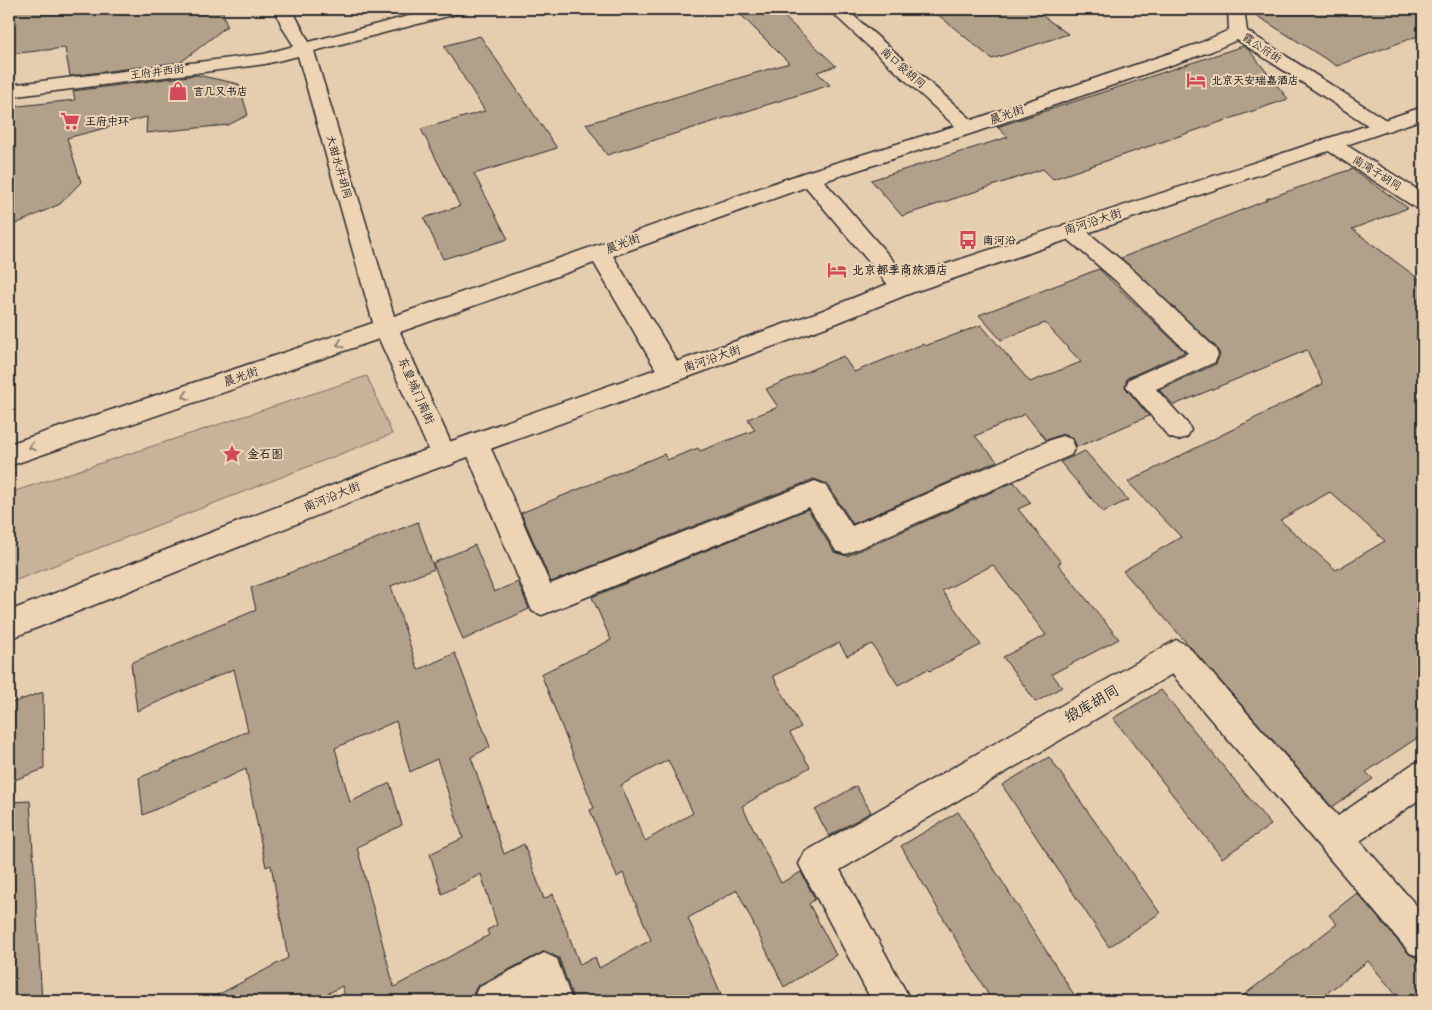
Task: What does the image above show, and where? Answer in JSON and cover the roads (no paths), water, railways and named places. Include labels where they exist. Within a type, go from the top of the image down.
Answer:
[{"type":"street","name":"大甜水井胡同","points":[[284,9],[290,27],[305,50],[386,328]]},
{"type":"street","name":"王府井西街","points":[[9,91],[265,59],[305,50],[454,9]]},
{"type":"street","name":"南口袋胡同","points":[[836,9],[969,128]]},
{"type":"street","name":"霞公府街","points":[[1236,9],[1238,33],[1382,126]]},
{"type":"street","name":"晨光街","points":[[9,455],[386,328],[810,178],[969,128],[1206,47],[1238,33]]},
{"type":"street","name":"南河沿大街","points":[[9,625],[404,469],[829,318],[903,287],[1423,113]]},
{"type":"street","name":"南湾子胡同","points":[[1331,144],[1423,203]]},
{"type":"street","points":[[810,178],[903,287]]},
{"type":"street","points":[[1071,230],[1124,275],[1206,356],[1138,386],[1178,430]]},
{"type":"street","points":[[600,253],[671,373]]},
{"type":"street","name":"东皇城门南街","points":[[386,328],[444,456]]},
{"type":"street","points":[[476,444],[542,601],[815,493],[846,542],[1062,447]]},
{"type":"street","name":"缎库胡同","points":[[892,1001],[817,864],[1176,655],[1423,940]]},
{"type":"street","points":[[1334,839],[1423,777]]},
{"type":"street","points":[[491,1001],[544,972],[553,1001]]},
{"type":"place","name":"北京天安瑞嘉酒店","points":[[1196,80]]},
{"type":"place","name":"言几又书店","points":[[178,91]]},
{"type":"place","name":"王府中环","points":[[70,121]]},
{"type":"place","name":"南河沿","points":[[968,240]]},
{"type":"place","name":"北京都季商旅酒店","points":[[837,270]]},
{"type":"place","name":"金石图","points":[[232,454]]}]
